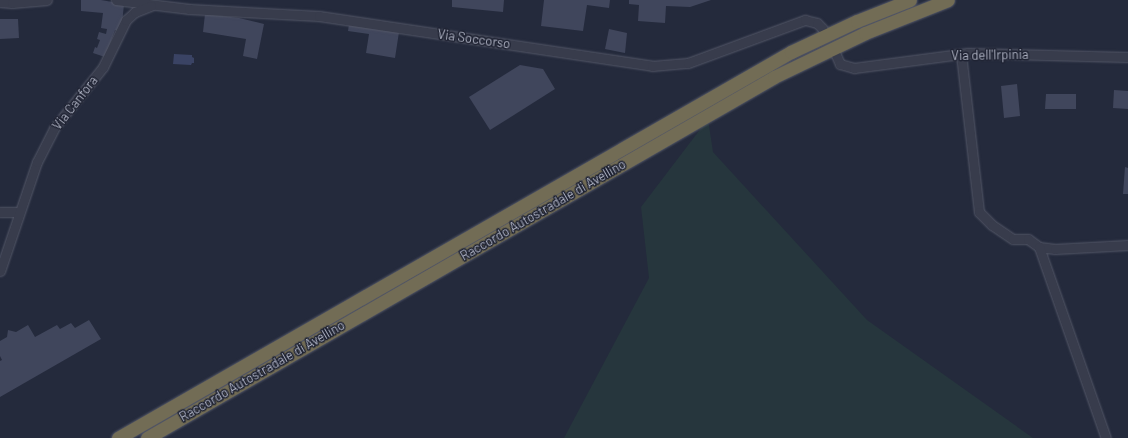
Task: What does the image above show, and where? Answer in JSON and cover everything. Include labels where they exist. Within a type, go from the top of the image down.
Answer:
[{"type":"highway","name":"Raccordo Autostradale di Avellino","points":[[118,438],[791,52],[857,21],[910,0]]},
{"type":"highway","name":"Raccordo Autostradale di Avellino","points":[[147,438],[774,77],[858,36],[948,0]]},
{"type":"street","points":[[0,2],[12,3],[47,0]]},
{"type":"street","name":"Via Soccorso","points":[[116,0],[157,2],[189,9],[319,16],[652,66],[688,63],[805,20],[817,23],[823,29]]},
{"type":"street","name":"Via Canfora","points":[[0,271],[19,212],[38,162],[54,128],[103,67],[126,20],[135,12],[157,2]]},
{"type":"street","points":[[961,54],[978,212],[992,225],[1013,239],[1028,239],[1039,247],[1055,249],[1128,245]]},
{"type":"street","name":"Via dell'Irpinia","points":[[836,55],[840,64],[854,68],[961,54],[1128,57]]},
{"type":"street","points":[[0,212],[19,212]]},
{"type":"street","points":[[1039,247],[1106,438]]},
{"type":"shaded area","points":[[708,119],[713,152],[867,320],[1033,438],[564,438],[649,278],[641,207]]},
{"type":"water","points":[[174,54],[192,55],[194,58],[194,63],[191,65],[173,64]]},
{"type":"building","points":[[81,0],[101,0],[124,4],[122,24],[119,31],[115,30],[105,57],[93,53],[100,40],[97,39],[99,32],[106,34],[107,29],[101,28],[103,13],[81,11]]},
{"type":"building","points":[[452,0],[504,0],[503,12],[452,7]]},
{"type":"building","points":[[544,0],[610,0],[609,8],[587,5],[583,31],[541,26]]},
{"type":"building","points":[[629,0],[711,0],[690,7],[666,6],[665,23],[638,21],[639,5],[629,4]]},
{"type":"building","points":[[205,14],[239,18],[264,24],[257,59],[243,56],[246,39],[203,32]]},
{"type":"building","points":[[0,19],[18,19],[19,38],[0,39]]},
{"type":"building","points":[[349,24],[399,32],[395,58],[366,53],[369,34],[348,31]]},
{"type":"building","points":[[609,29],[627,33],[625,53],[605,49]]},
{"type":"building","points":[[520,65],[543,69],[555,89],[490,130],[469,97]]},
{"type":"building","points":[[1017,84],[1020,116],[1004,118],[1001,86]]},
{"type":"building","points":[[1114,90],[1128,91],[1128,109],[1113,108]]},
{"type":"building","points":[[1046,94],[1076,94],[1076,109],[1045,109]]},
{"type":"building","points":[[1125,167],[1128,168],[1128,194],[1123,194]]},
{"type":"building","points":[[89,320],[101,339],[0,397],[0,361],[2,360],[0,356],[0,341],[7,337],[8,330],[16,332],[28,325],[35,337],[57,325],[60,329],[71,323],[75,328]]}]
